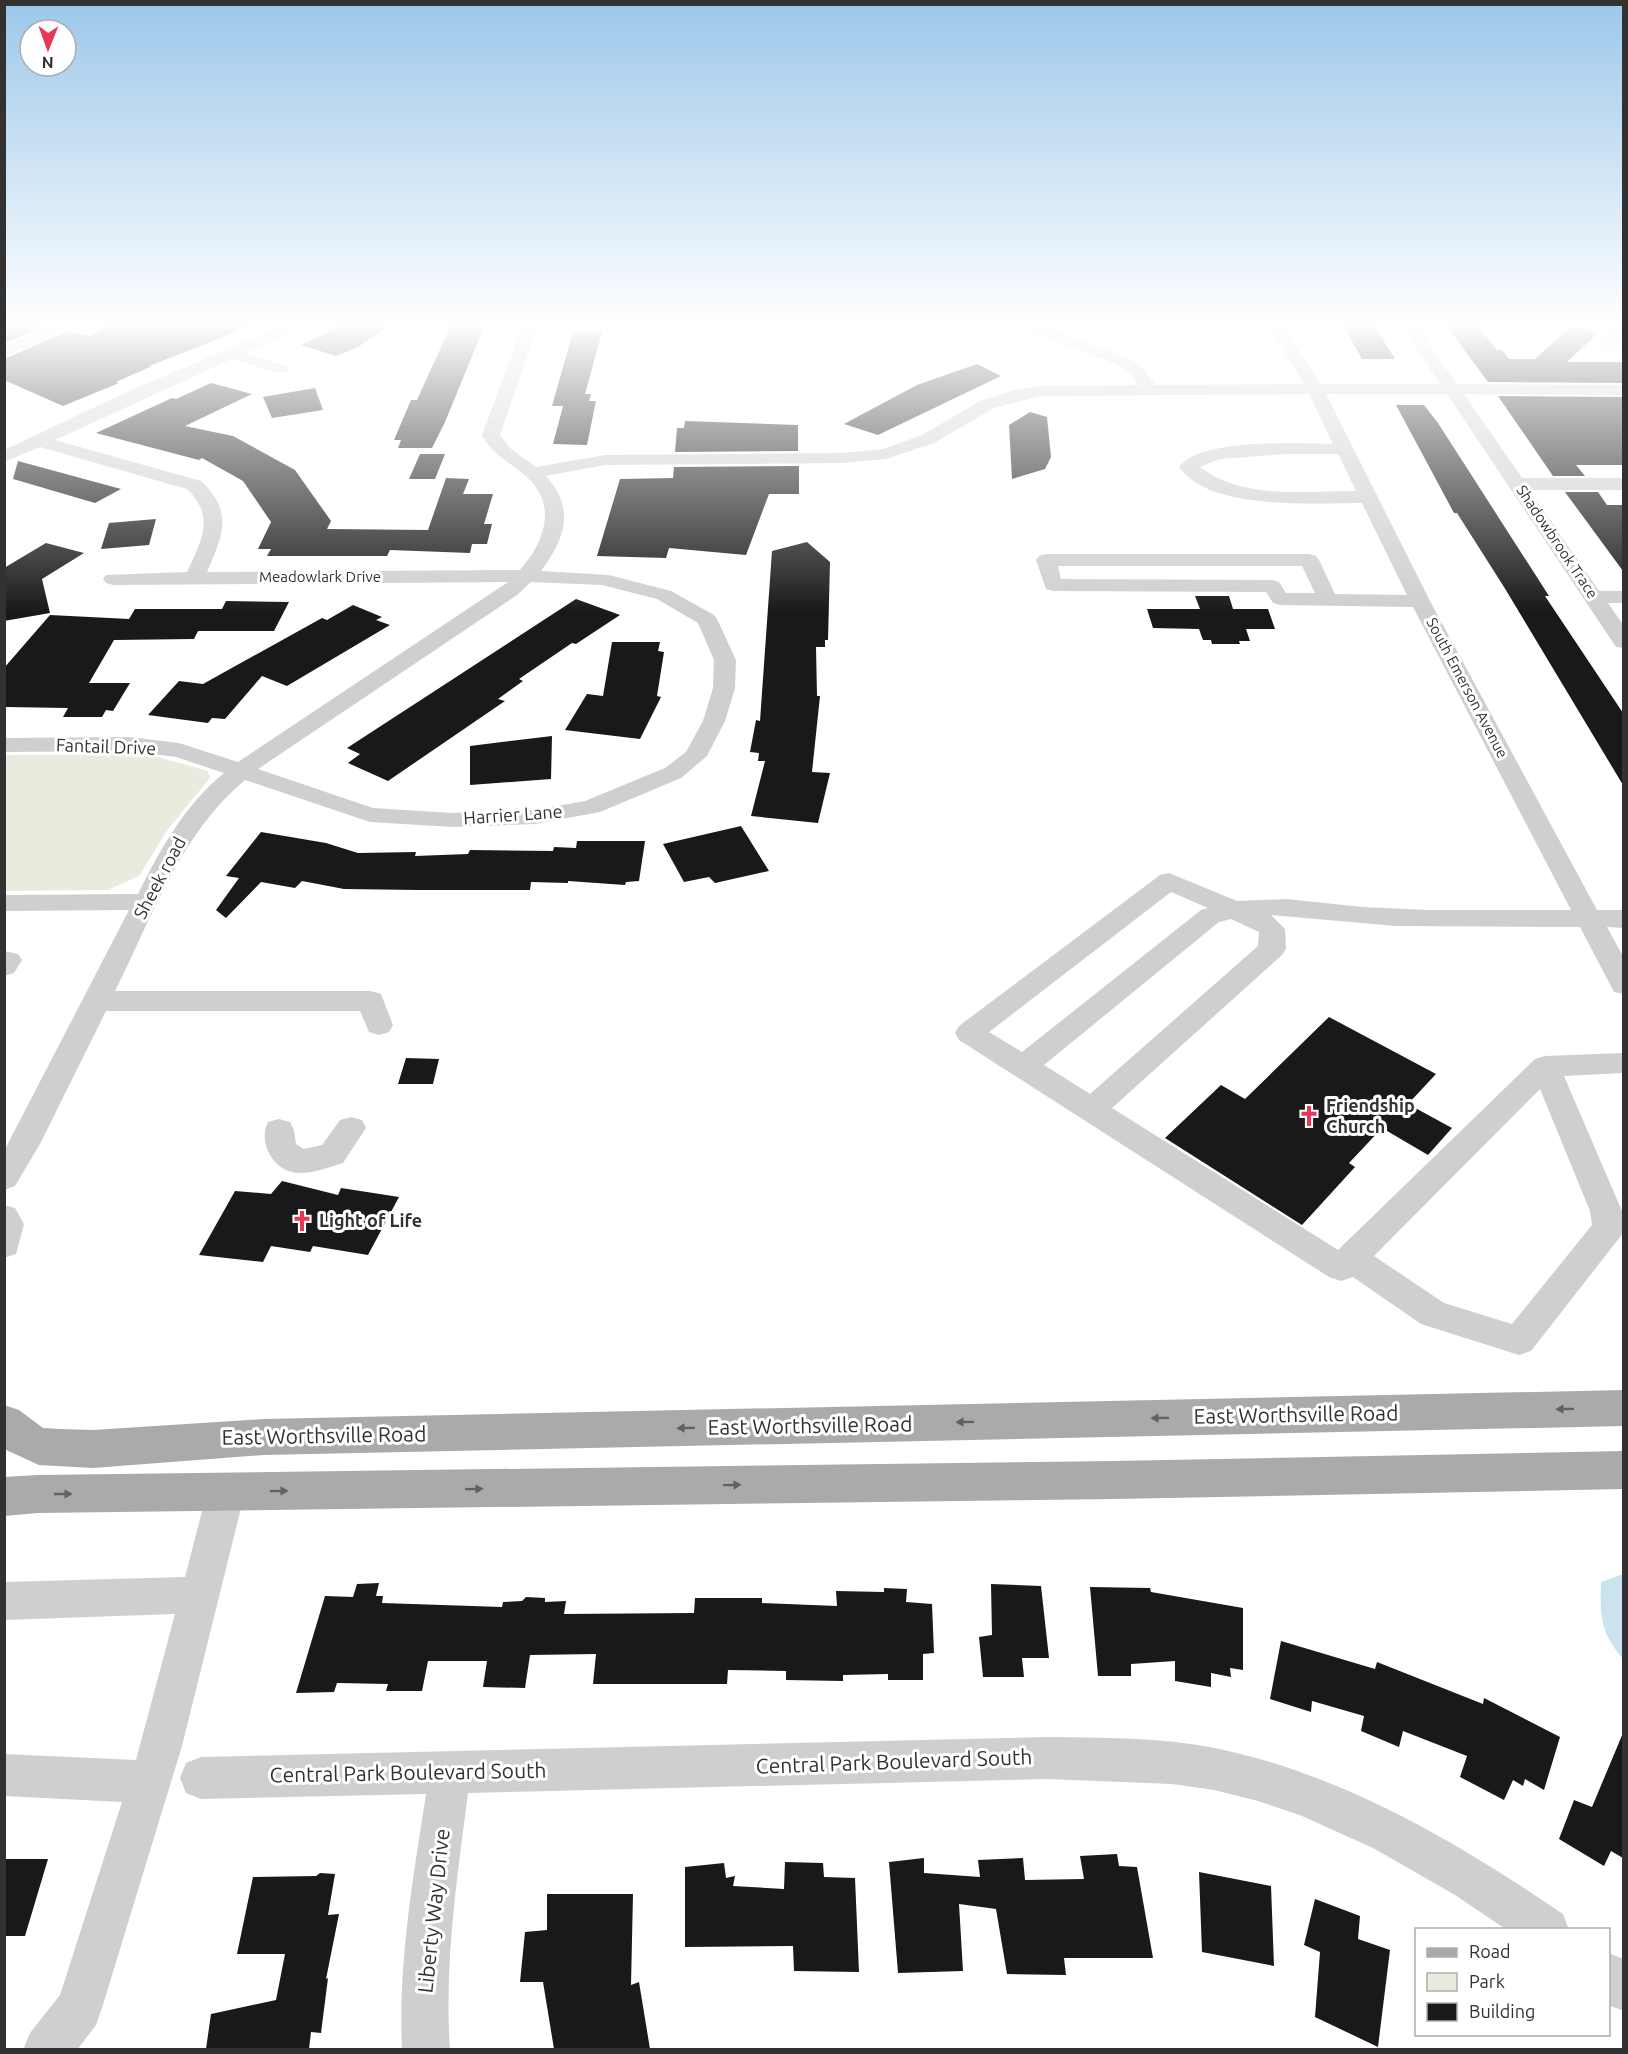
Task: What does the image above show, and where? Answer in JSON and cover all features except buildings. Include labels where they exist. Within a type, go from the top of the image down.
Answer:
[{"type":"main road","name":"East Worthsville Road","points":[[4,1423],[20,1437],[39,1446],[93,1449],[264,1437],[1623,1408]]},
{"type":"main road","points":[[4,1497],[38,1494],[1114,1480],[1623,1470]]},
{"type":"street","points":[[4,457],[84,421]]},
{"type":"street","name":"Sheek road","points":[[4,1178],[15,1144],[97,1001],[178,839],[215,793],[257,758],[494,602],[537,565],[548,545],[556,516],[556,502],[550,489],[533,473],[500,451],[491,435],[496,421]]},
{"type":"street","points":[[533,473],[605,460],[865,457],[906,449],[959,421]]},
{"type":"street","name":"South Emerson Avenue","points":[[1331,421],[1420,601],[1590,919],[1623,986]]},
{"type":"street","name":"Shadowbrook Trace","points":[[1475,421],[1623,642]]},
{"type":"street","points":[[928,439],[946,446]]},
{"type":"street","points":[[40,441],[194,485],[208,495],[214,510],[214,526],[209,545],[194,578]]},
{"type":"street","points":[[1345,449],[1263,448],[1221,454],[1193,462],[1188,467],[1195,475],[1211,484],[1239,491],[1367,497]]},
{"type":"street","points":[[1518,484],[1623,484]]},
{"type":"street","points":[[1328,600],[1309,560],[1046,560],[1053,585],[1272,586],[1280,599],[1328,600],[1420,601]]},
{"type":"street","name":"Meadowlark Drive","points":[[113,579],[526,576]]},
{"type":"street","name":"Harrier Lane","points":[[241,771],[370,815],[452,820],[523,817],[591,807],[673,773],[695,756],[714,721],[724,688],[725,660],[707,618],[664,595],[633,586],[602,579],[526,576]]},
{"type":"street","points":[[1593,597],[1623,597]]},
{"type":"street","name":"Fantail Drive","points":[[4,745],[129,744],[179,750],[241,771]]},
{"type":"street","points":[[1092,1109],[1272,949],[1272,930],[1261,921],[1169,881],[969,1033],[1341,1268],[1545,1066],[1623,1063]]},
{"type":"street","points":[[4,903],[147,902]]},
{"type":"street","points":[[1023,1065],[1210,916],[1231,908],[1294,906],[1362,916],[1623,919]]},
{"type":"street","points":[[97,1001],[310,1011],[371,1001],[379,1025]]},
{"type":"street","points":[[1351,1258],[1432,1314],[1519,1341],[1609,1228],[1606,1211],[1545,1066]]},
{"type":"street","points":[[279,1130],[281,1149],[299,1162],[332,1155],[351,1128]]},
{"type":"street","points":[[4,1218],[8,1224],[4,1245]]},
{"type":"street","points":[[47,2049],[79,2008],[149,1782],[226,1492]]},
{"type":"street","points":[[4,1601],[199,1595]]},
{"type":"street","name":"Central Park Boulevard South","points":[[201,1778],[1046,1758],[1162,1761],[1215,1770],[1265,1783],[1372,1826],[1458,1869],[1546,1928]]},
{"type":"street","name":"Liberty Way Drive","points":[[426,2049],[423,2002],[450,1772]]},
{"type":"street","points":[[4,1775],[149,1782]]},
{"type":"street","points":[[1610,1978],[1623,1988]]},
{"type":"green space","points":[[130,754],[158,757],[208,771],[210,778],[168,829],[139,876],[108,890],[5,891],[5,755]]},
{"type":"water","points":[[1624,1574],[1623,1659],[1610,1640],[1603,1623],[1601,1582]]},
{"type":"place","name":"Friendship Church","points":[[1309,1116]]},
{"type":"place","name":"Light of Life","points":[[302,1221]]}]
